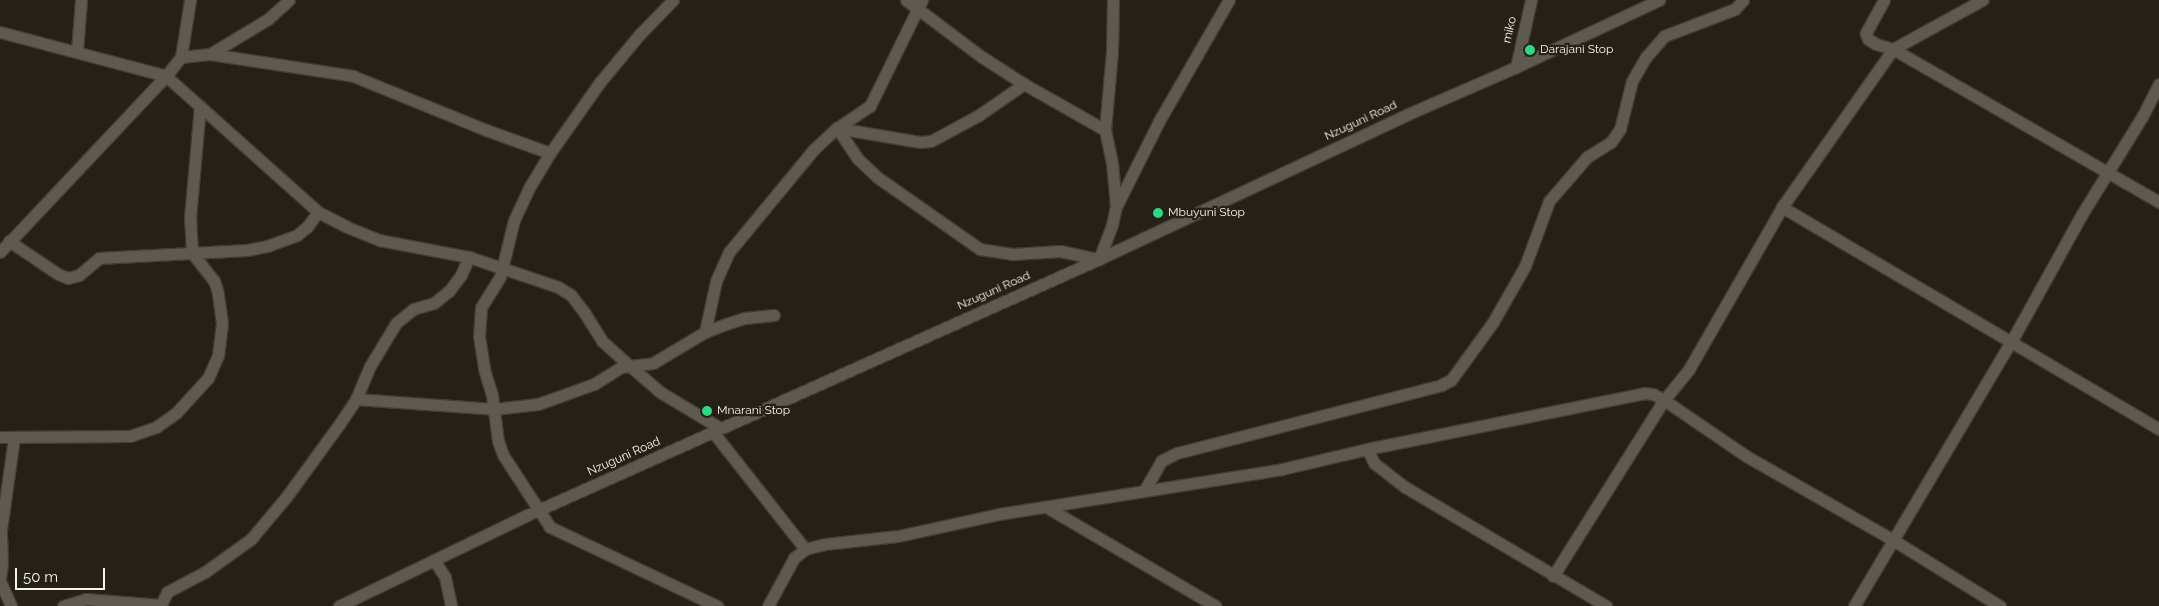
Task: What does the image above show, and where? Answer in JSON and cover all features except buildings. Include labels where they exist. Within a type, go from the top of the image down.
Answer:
[{"type":"street","points":[[76,52],[81,0]]},
{"type":"street","points":[[0,252],[166,76],[181,57],[190,0]]},
{"type":"street","points":[[210,54],[268,19],[289,0]]},
{"type":"street","points":[[672,0],[662,8],[616,62],[550,153],[529,188],[514,220],[503,268],[481,308],[479,322],[484,369],[492,396],[503,455],[550,527],[717,606]]},
{"type":"street","points":[[906,0],[921,4],[960,43],[1024,84],[1105,130]]},
{"type":"street","points":[[1113,0],[1111,60],[1105,130],[1112,163],[1116,206]]},
{"type":"street","points":[[837,128],[858,159],[877,176],[980,249],[1012,254],[1060,251],[1099,259],[1112,225],[1116,206],[1159,122],[1230,0]]},
{"type":"street","name":"miko","points":[[1516,67],[1532,0]]},
{"type":"street","name":"Nzuguni Road","points":[[339,606],[539,509],[1099,259],[1408,114],[1516,67],[1659,0]]},
{"type":"street","points":[[1144,491],[1161,461],[1178,453],[1441,385],[1450,380],[1493,322],[1525,266],[1549,201],[1582,161],[1610,142],[1620,129],[1632,81],[1646,57],[1664,36],[1736,9],[1743,0]]},
{"type":"street","points":[[1884,0],[1866,33],[1868,40],[1893,49],[2159,202]]},
{"type":"street","points":[[1553,576],[1664,400],[1689,369],[1782,207],[1893,49],[1982,0]]},
{"type":"street","points":[[705,332],[716,281],[729,252],[813,150],[837,128],[870,106],[921,4]]},
{"type":"street","points":[[0,32],[166,76],[318,212],[347,227],[379,240],[469,257],[558,287],[571,295],[602,342],[660,392],[717,430],[804,549]]},
{"type":"street","points":[[181,57],[210,54],[353,76],[486,130],[550,153]]},
{"type":"street","points":[[837,128],[920,142],[931,141],[979,115],[1024,84]]},
{"type":"street","points":[[1854,606],[2012,342],[2082,214],[2159,84]]},
{"type":"street","points":[[0,437],[130,436],[156,426],[176,413],[195,395],[208,378],[218,356],[222,323],[218,293],[214,281],[192,253],[190,218],[200,106]]},
{"type":"street","points":[[1782,207],[2159,429]]},
{"type":"street","points":[[9,242],[58,274],[68,278],[78,275],[99,258],[247,250],[286,241],[307,227],[318,212]]},
{"type":"street","points":[[63,606],[86,599],[161,605],[167,592],[205,572],[251,539],[310,466],[356,399],[370,366],[396,323],[413,310],[434,303],[450,291],[461,275],[469,257]]},
{"type":"street","points":[[356,399],[494,409],[522,406],[546,401],[594,384],[621,367],[653,363],[705,332],[745,318],[774,315]]},
{"type":"street","points":[[768,606],[788,567],[804,549],[825,544],[898,536],[999,514],[1048,508],[1282,469],[1367,449],[1636,394],[1653,394],[1746,456],[1893,540],[2000,606]]},
{"type":"street","points":[[11,606],[0,579],[2,564],[1,530],[14,437]]},
{"type":"street","points":[[1367,449],[1374,463],[1405,487],[1606,606]]},
{"type":"street","points":[[1048,508],[1216,606]]},
{"type":"street","points":[[434,560],[445,578],[451,606]]},
{"type":"place","name":"Darajani Stop","points":[[1530,50]]},
{"type":"place","name":"Mbuyuni Stop","points":[[1158,213]]},
{"type":"place","name":"Mnarani Stop","points":[[707,411]]}]
